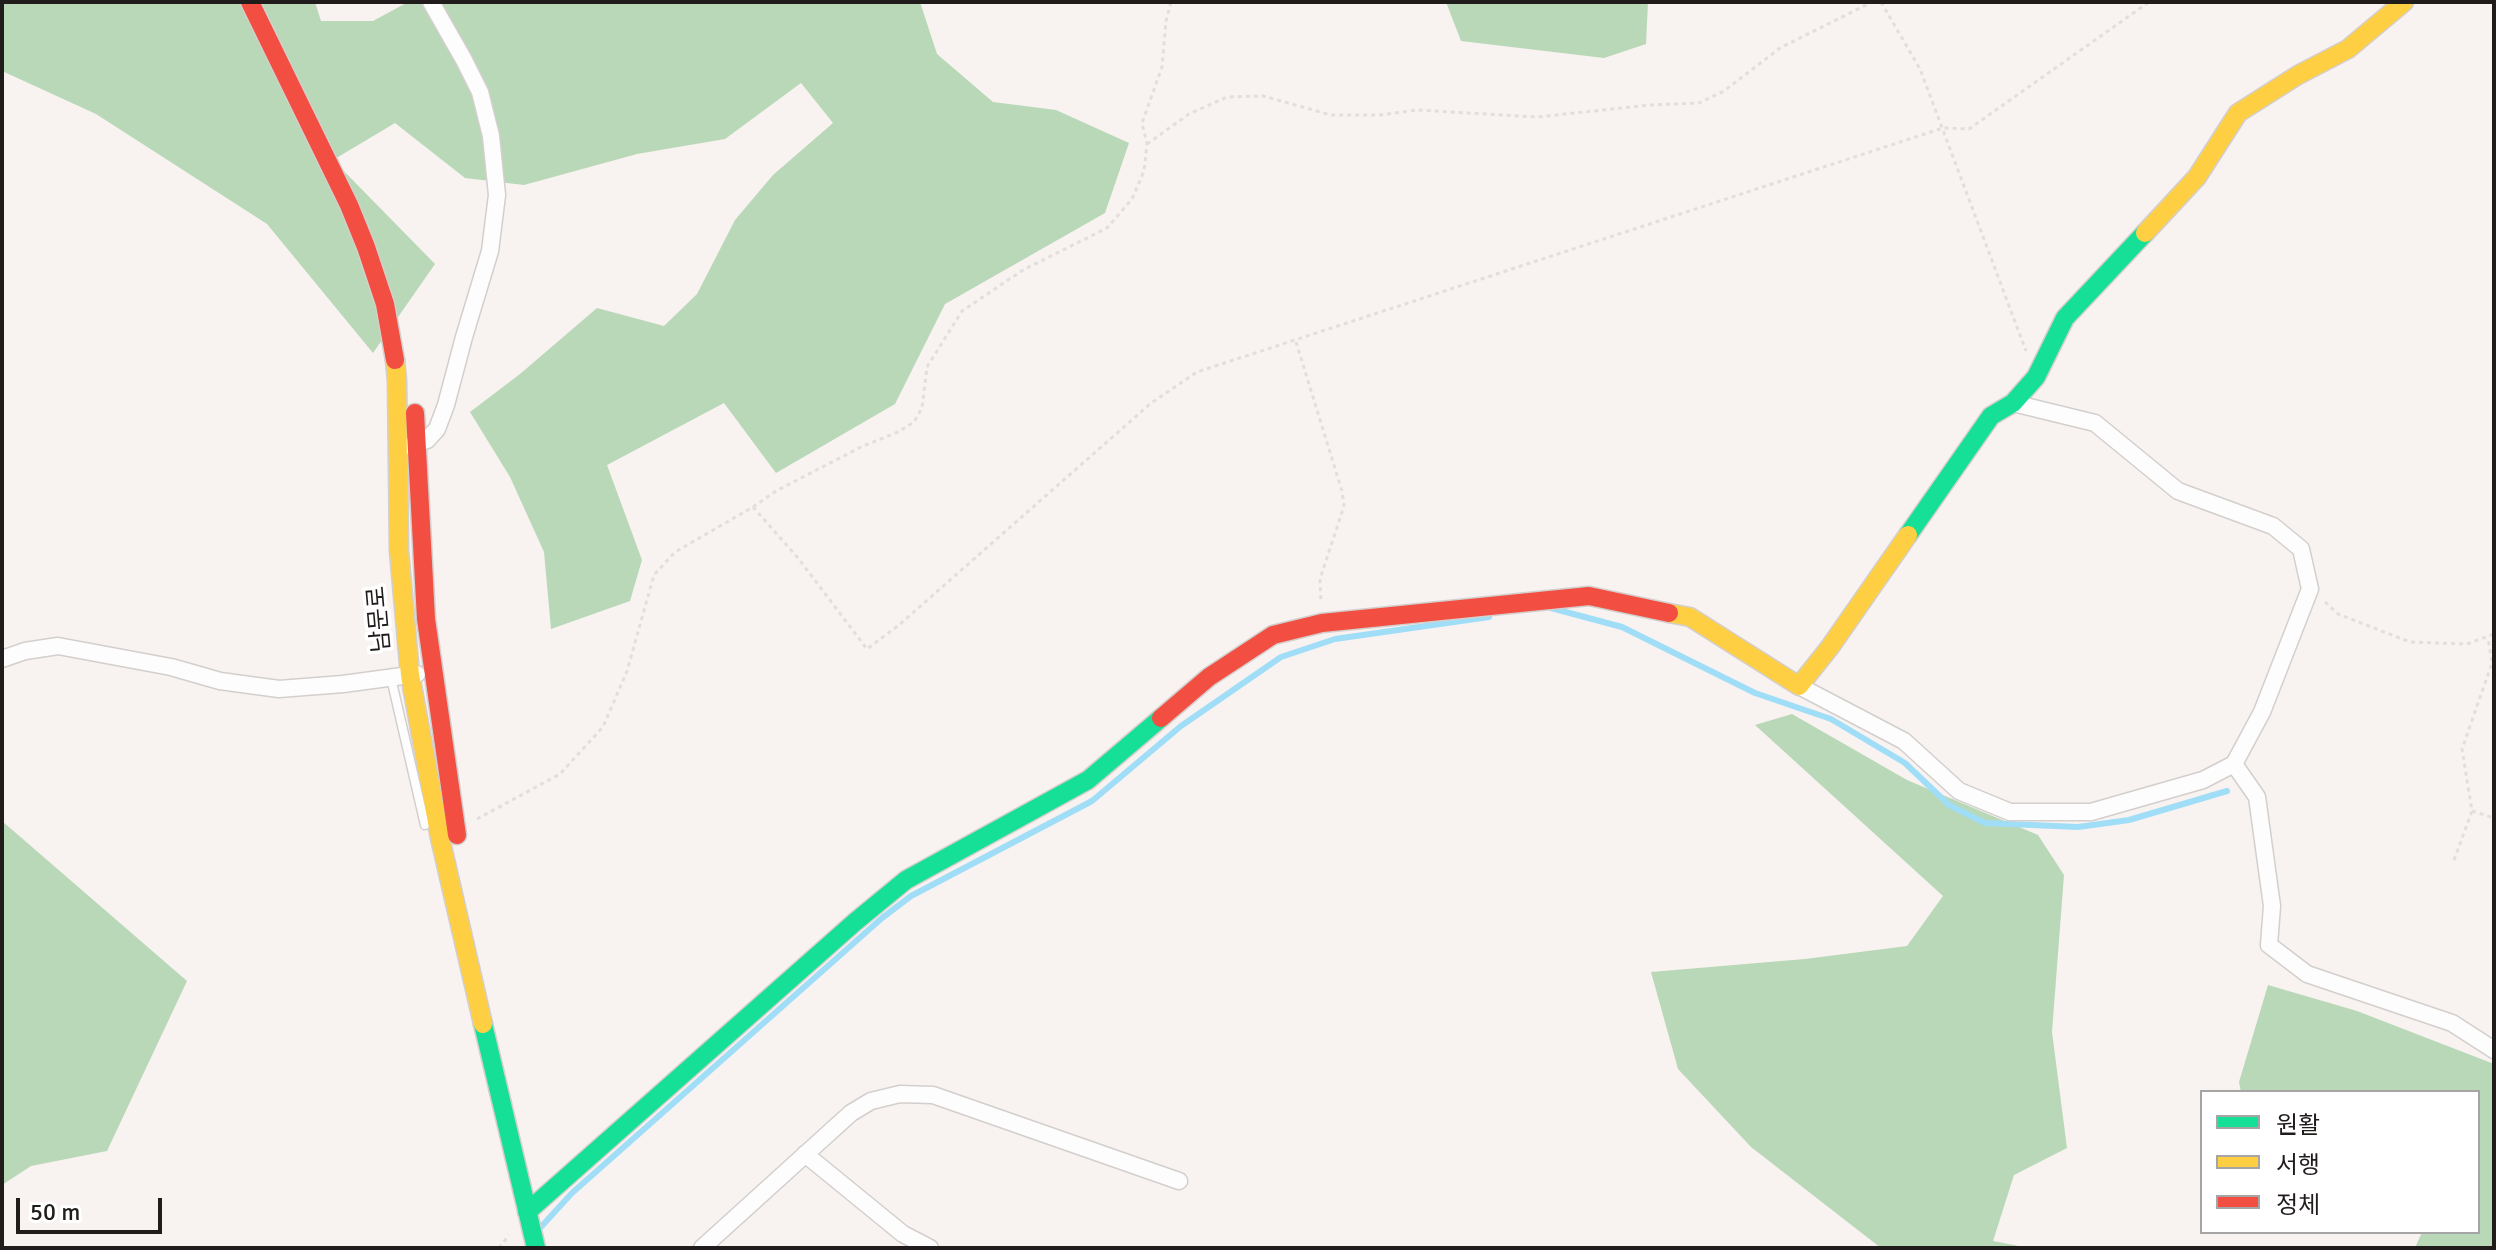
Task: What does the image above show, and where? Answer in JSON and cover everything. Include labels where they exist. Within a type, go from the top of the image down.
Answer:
[{"type":"main road","name":"남문로","points":[[250,2],[349,205],[377,276],[391,329],[408,446],[432,672],[456,830],[534,1210]]},
{"type":"main road","name":"남문로","points":[[264,2],[375,230],[407,332],[411,359],[408,446],[399,551],[400,676],[545,1246]]},
{"type":"main road","points":[[534,1210],[855,922],[906,880],[1088,780],[1209,677],[1273,635],[1322,623],[1589,596],[1690,617],[1799,686],[1830,647],[1991,416],[2013,403],[2036,377],[2065,318],[2197,177],[2238,113],[2298,75],[2348,49],[2404,2]]},
{"type":"street","points":[[408,446],[427,440],[437,429],[446,405],[490,251],[497,195],[491,136],[480,92],[431,2]]},
{"type":"street","points":[[1799,686],[1904,741],[1959,791],[2010,812],[2091,812],[2203,780],[2234,764],[2262,712],[2310,589],[2301,549],[2273,526],[2178,491],[2095,423],[2013,403]]},
{"type":"street","points":[[2,659],[25,651],[58,646],[171,667],[220,681],[279,689],[432,672]]},
{"type":"street","points":[[2234,764],[2257,797],[2272,906],[2269,945],[2307,974],[2452,1023],[2494,1050]]},
{"type":"street","points":[[702,1248],[851,1113],[871,1101],[900,1094],[933,1095],[1179,1181]]},
{"type":"street","points":[[805,1154],[903,1234],[930,1248]]},
{"type":"lane","points":[[400,676],[426,829]]},
{"type":"path","points":[[456,830],[560,774],[603,727],[627,671],[654,575],[675,552],[776,491],[914,422],[922,408],[927,367],[962,311],[1023,270],[1107,228],[1132,199],[1144,171],[1147,144],[1142,123],[1162,67],[1171,2]]},
{"type":"path","points":[[1147,144],[1189,114],[1227,97],[1263,96],[1331,115],[1380,115],[1417,110],[1537,117],[1699,103],[1724,91],[1780,48],[1872,2]]},
{"type":"path","points":[[1881,2],[1920,69],[2036,377]]},
{"type":"path","points":[[753,507],[798,558],[867,649],[1150,404],[1197,372],[1943,128],[1969,129],[2149,2]]},
{"type":"path","points":[[1296,341],[1344,506],[1320,579],[1322,623]]},
{"type":"path","points":[[2310,589],[2338,614],[2410,642],[2467,644],[2494,634]]},
{"type":"path","points":[[2454,860],[2472,811],[2462,749],[2492,663],[2488,638]]},
{"type":"path","points":[[2472,811],[2494,818]]},
{"type":"green space","points":[[2,2],[315,2],[321,21],[373,21],[408,2],[920,2],[937,54],[993,102],[1056,110],[1129,143],[1105,213],[945,304],[895,404],[776,473],[724,403],[607,465],[642,560],[630,601],[551,629],[544,552],[510,477],[470,412],[597,308],[664,326],[697,294],[735,220],[773,175],[833,123],[801,83],[725,139],[637,154],[524,185],[465,178],[395,123],[333,160],[435,264],[373,353],[267,224],[96,114],[2,71]]},
{"type":"green space","points":[[1446,2],[1648,2],[1646,44],[1604,58],[1461,41]]},
{"type":"green space","points":[[1792,714],[1907,780],[2038,835],[2064,875],[2052,1032],[2067,1148],[2014,1175],[1993,1241],[2029,1248],[1881,1248],[1751,1147],[1678,1069],[1651,972],[1805,959],[1907,946],[1943,896],[1755,725]]},
{"type":"green space","points":[[2,821],[187,981],[107,1151],[31,1166],[2,1185]]},
{"type":"green space","points":[[2268,985],[2357,1011],[2494,1064],[2494,1248],[2415,1248],[2421,1234],[2480,1234],[2480,1090],[2241,1090],[2239,1082]]},
{"type":"waterway","points":[[1551,608],[1622,627],[1755,693],[1831,719],[1905,763],[1949,805],[1985,823],[2078,827],[2129,820],[2227,791]]},
{"type":"waterway","points":[[540,1228],[572,1193],[882,918],[911,896],[1092,801],[1181,726],[1281,657],[1335,639],[1489,617]]},
{"type":"traffic: fast","points":[[1908,535],[1991,416],[2013,403],[2036,377],[2065,318],[2145,233]]},
{"type":"traffic: fast","points":[[527,1212],[906,880],[1088,780],[1161,718]]},
{"type":"traffic: fast","points":[[483,1024],[536,1248]]},
{"type":"traffic: slow","points":[[2145,233],[2197,177],[2238,113],[2298,75],[2348,49],[2404,2]]},
{"type":"traffic: slow","points":[[395,360],[399,551],[410,675],[440,838],[483,1024]]},
{"type":"traffic: slow","points":[[1669,613],[1690,617],[1799,686],[1908,535]]},
{"type":"traffic: jam","points":[[250,2],[349,205],[385,304],[395,360]]},
{"type":"traffic: jam","points":[[415,413],[426,619],[457,835]]},
{"type":"traffic: jam","points":[[1161,718],[1209,677],[1273,635],[1322,623],[1589,596],[1669,613]]}]
